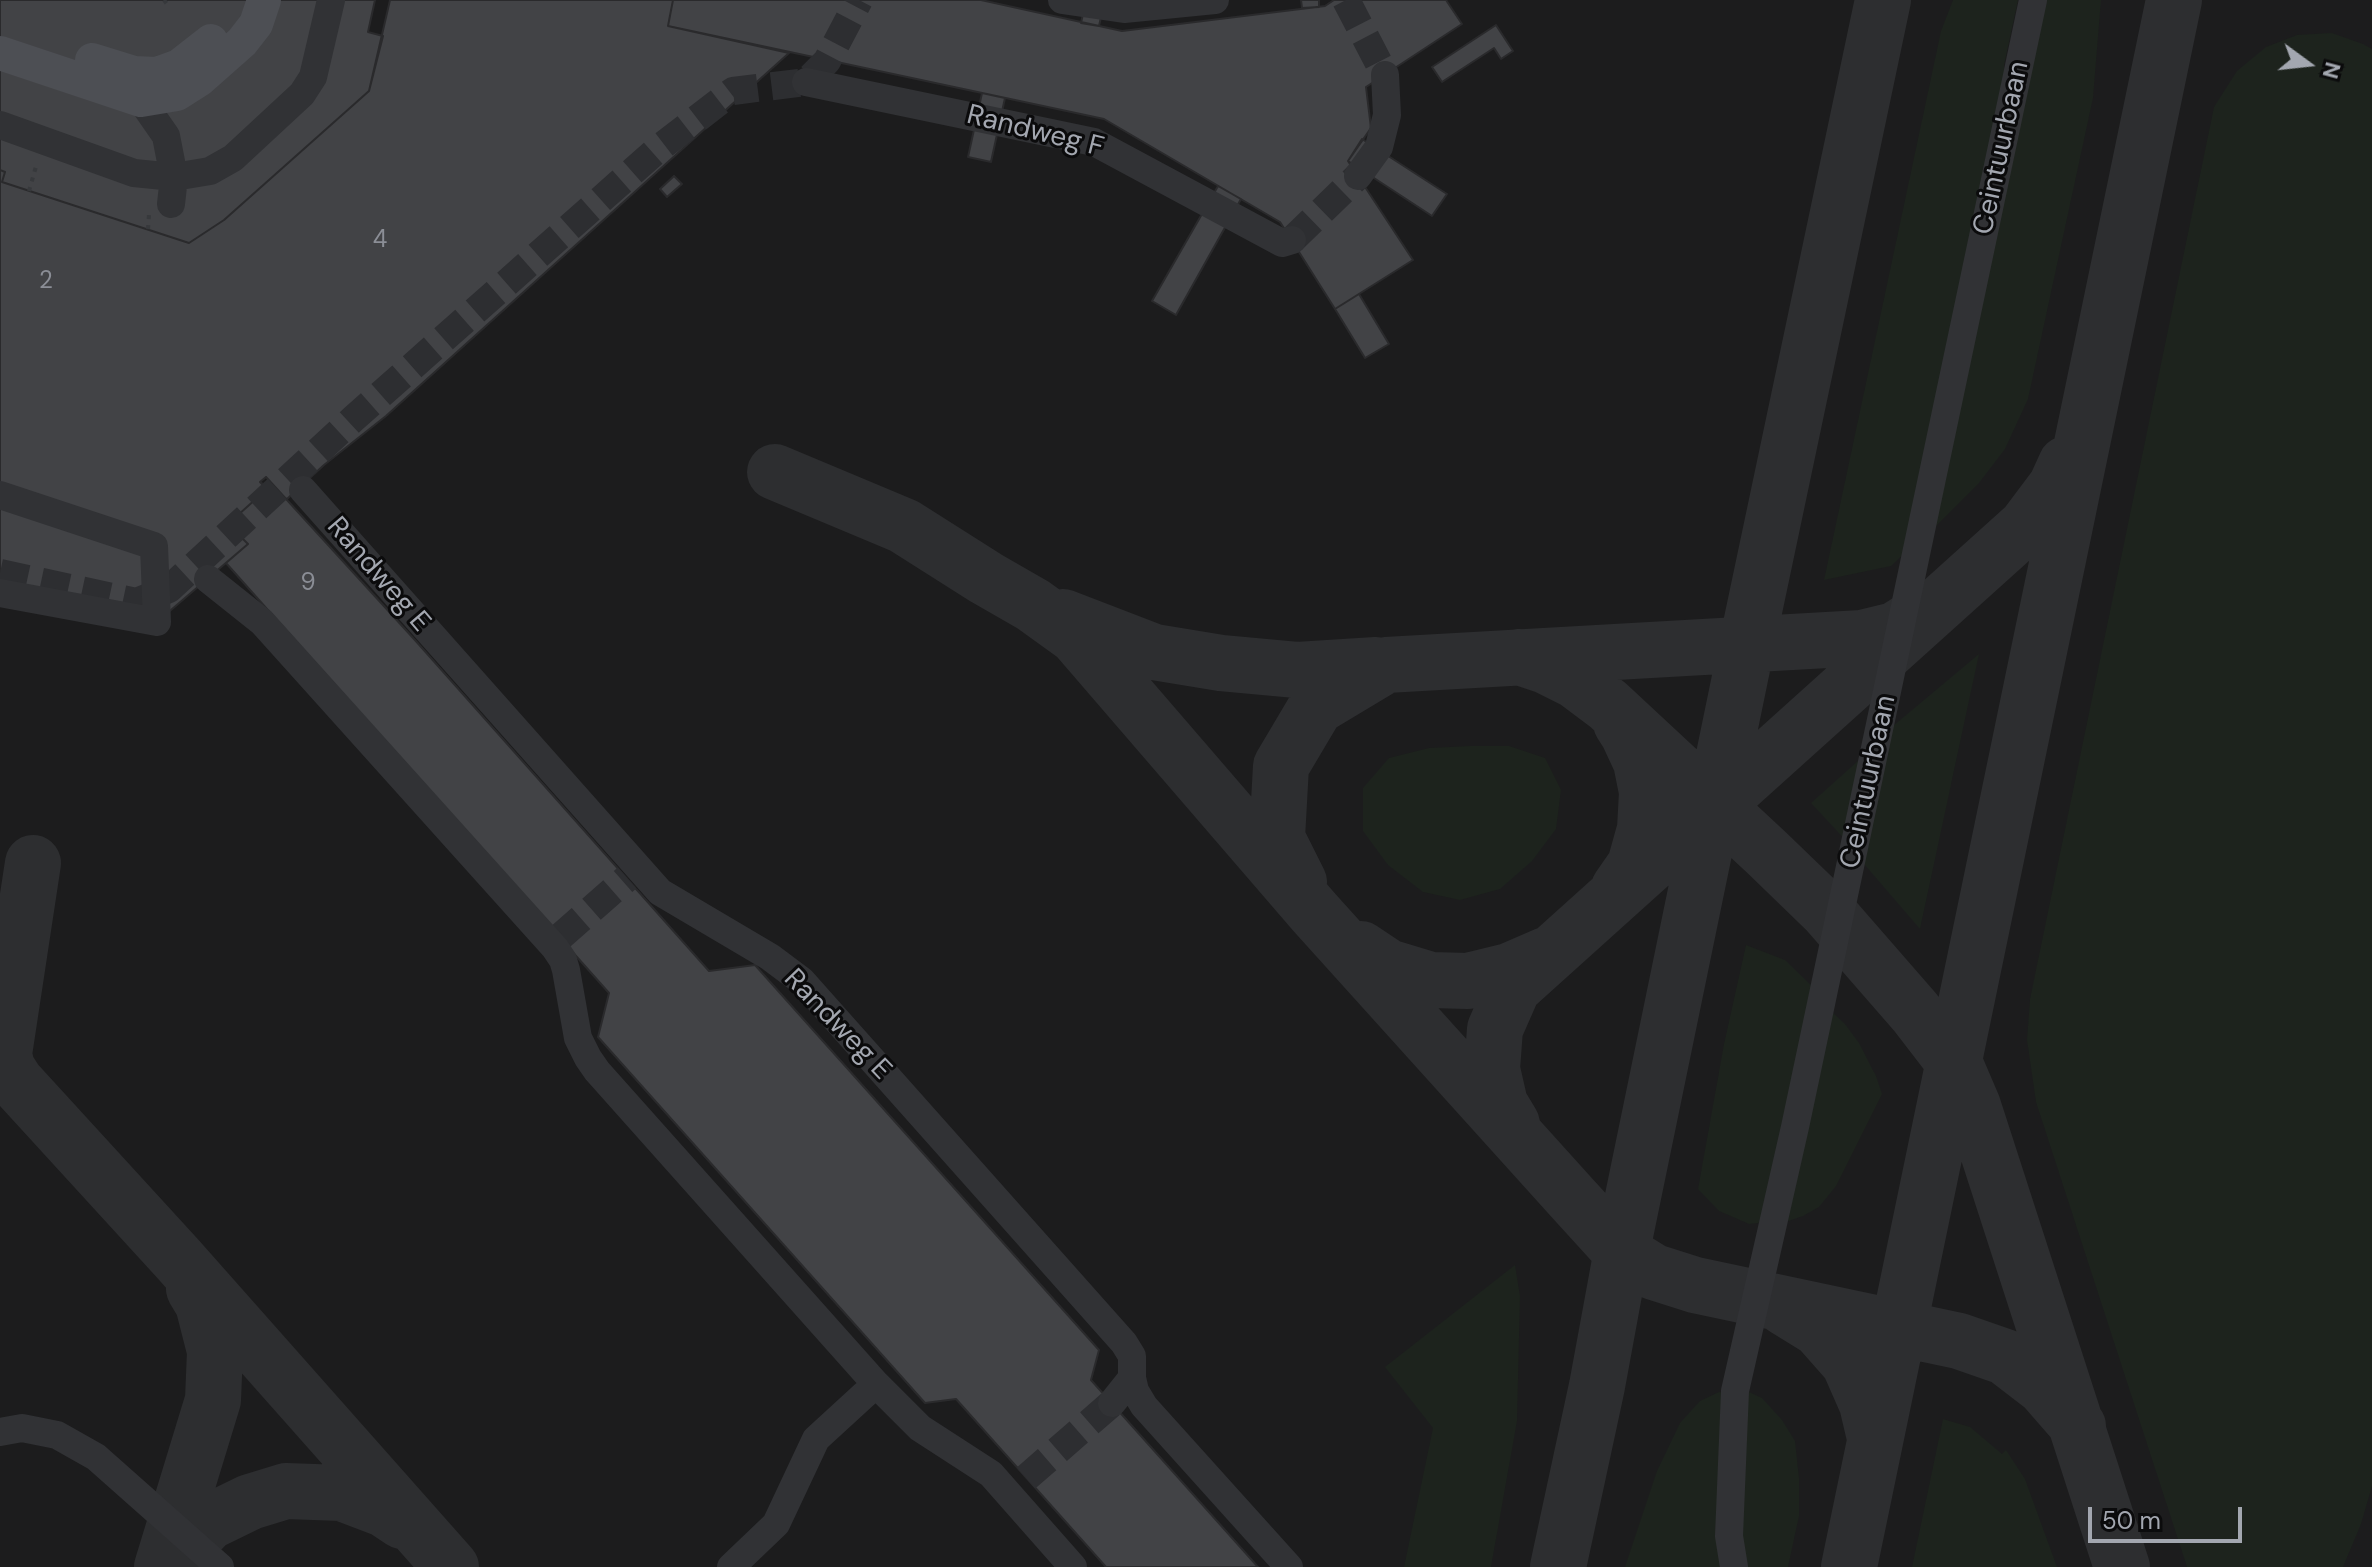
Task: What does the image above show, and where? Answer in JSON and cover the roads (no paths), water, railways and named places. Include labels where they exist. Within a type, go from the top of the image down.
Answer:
[{"type":"main road","points":[[0,30],[134,73],[157,74],[179,66],[221,33],[240,11],[244,0]]},
{"type":"main road","points":[[0,53],[141,100],[177,94],[199,80],[242,42],[256,24],[264,0]]},
{"type":"street","points":[[172,191],[233,158],[302,94],[313,77],[331,0]]},
{"type":"street","points":[[1062,0],[1124,9],[1215,0]]},
{"type":"street","name":"Ceintuurbaan","points":[[1734,1567],[1729,1536],[1735,1391],[1795,1127],[2033,0]]},
{"type":"street","points":[[1358,176],[1379,147],[1387,115],[1385,75]]},
{"type":"street","name":"Randweg F","points":[[806,82],[1094,142],[1282,243],[1292,240]]},
{"type":"street","points":[[172,191],[166,136],[177,94]]},
{"type":"street","points":[[141,100],[166,136]]},
{"type":"street","points":[[0,125],[134,173],[172,191]]},
{"type":"street","name":"Randweg E","points":[[303,490],[633,873],[770,957],[802,981],[1124,1343],[1132,1356],[1135,1391],[1144,1406],[1289,1567]]},
{"type":"street","points":[[0,495],[154,546],[157,622],[0,593]]},
{"type":"street","points":[[208,579],[262,622],[556,940],[566,970],[578,1038],[597,1071],[876,1384],[920,1428],[995,1479],[1073,1567]]},
{"type":"street","points":[[1112,1403],[1132,1378]]},
{"type":"street","points":[[731,1567],[776,1524],[816,1439],[876,1384]]},
{"type":"street","points":[[0,1432],[22,1428],[57,1435],[96,1457],[220,1567]]},
{"type":"street","points":[[995,1479],[1011,1482],[1026,1478]]},
{"type":"tunnel","points":[[0,573],[136,602],[169,589],[353,419],[658,149],[733,91],[806,82],[827,61],[859,0]]},
{"type":"tunnel","points":[[1346,0],[1385,75]]},
{"type":"tunnel","points":[[1292,240],[1358,176]]},
{"type":"tunnel","points":[[560,937],[627,878]]},
{"type":"tunnel","points":[[1026,1478],[1112,1403]]}]
